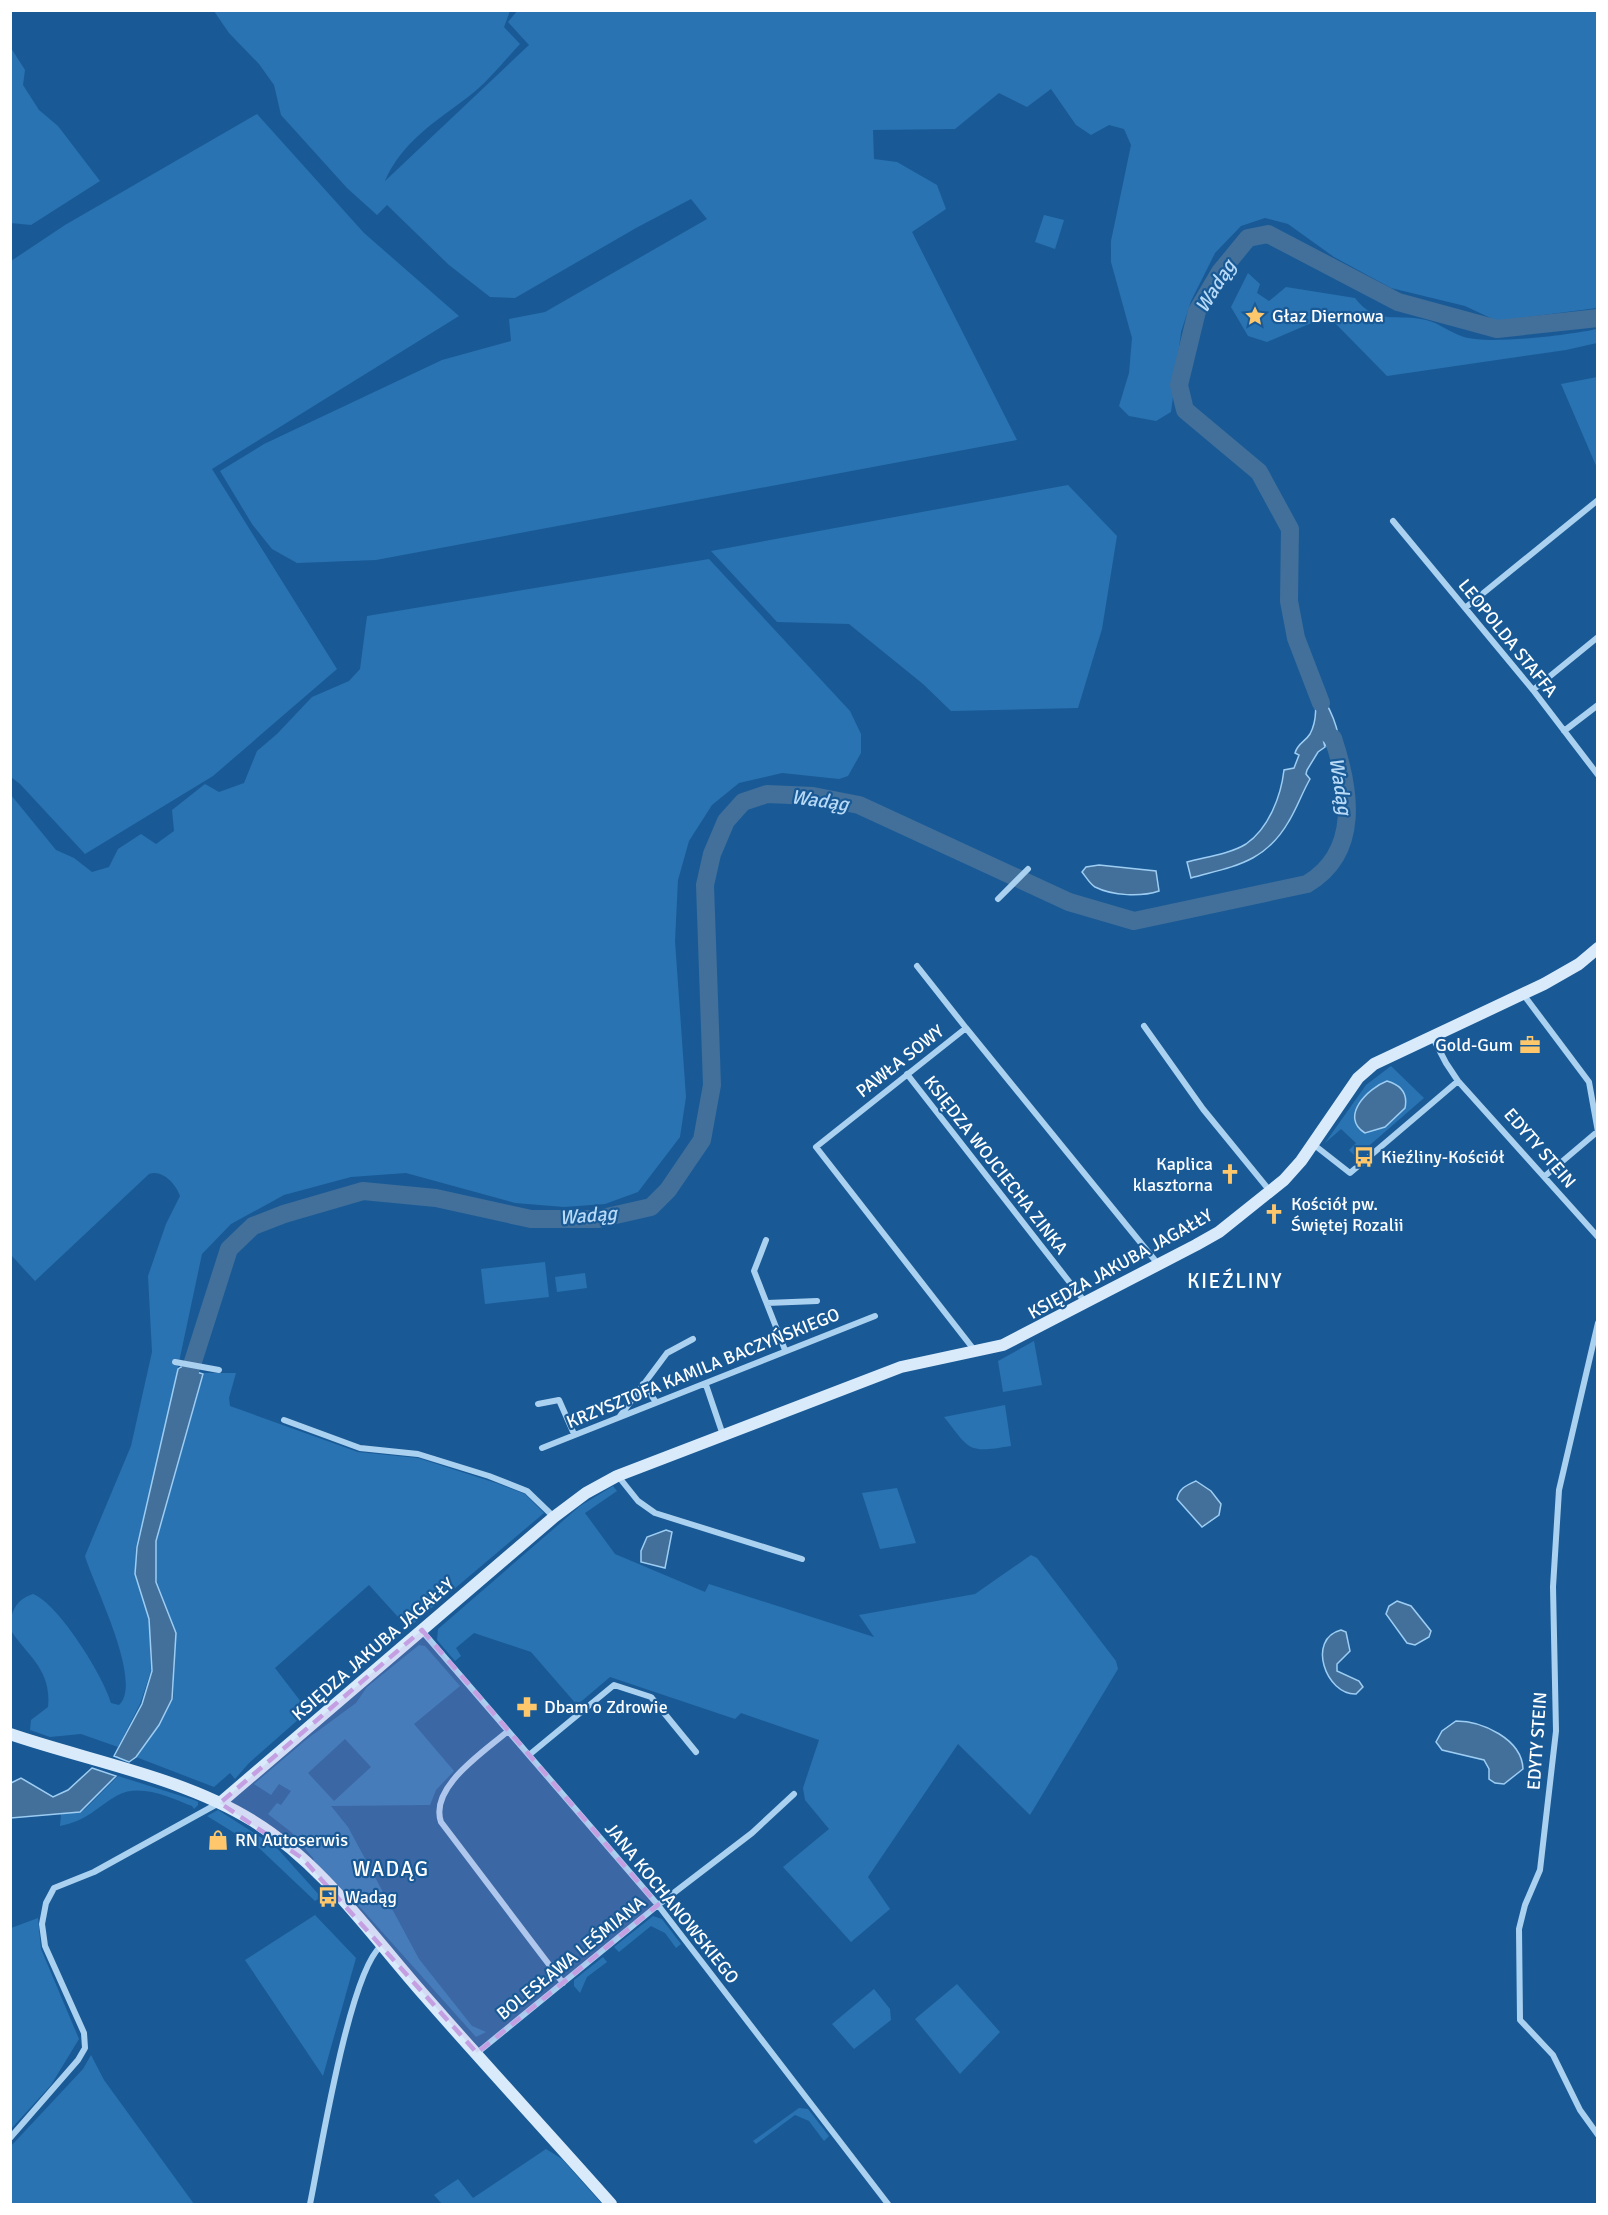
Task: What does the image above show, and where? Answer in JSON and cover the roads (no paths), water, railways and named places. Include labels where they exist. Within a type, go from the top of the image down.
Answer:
[{"type":"street","points":[[1465,608],[1598,500]]},
{"type":"street","name":"LEOPOLDA STAFFA","points":[[1394,521],[1533,690],[1598,775]]},
{"type":"street","points":[[1533,690],[1598,637]]},
{"type":"street","points":[[1564,731],[1598,705]]},
{"type":"street","points":[[998,899],[1028,869]]},
{"type":"street","name":"KSIĘDZA JAKUBA JAGAŁŁY","points":[[220,1803],[554,1517],[586,1493],[617,1476],[901,1367],[1003,1346],[1219,1232],[1284,1180],[1313,1144],[1358,1078],[1374,1064],[1566,972],[1598,948]]},
{"type":"street","points":[[917,966],[966,1028]]},
{"type":"street","points":[[1523,994],[1589,1082],[1597,1132],[1545,1176]]},
{"type":"street","points":[[1144,1026],[1203,1109],[1270,1191]]},
{"type":"street","name":"PAWŁA SOWY","points":[[975,1351],[816,1147],[966,1028],[1158,1264]]},
{"type":"street","name":"EDYTY STEIN","points":[[1432,1036],[1458,1081],[1598,1237]]},
{"type":"street","name":"KSIĘDZA WOJCIECHA ZINKA","points":[[907,1074],[1085,1302]]},
{"type":"street","points":[[1313,1144],[1350,1173],[1458,1081]]},
{"type":"street","points":[[766,1240],[754,1271],[785,1350]]},
{"type":"street","points":[[767,1303],[817,1300]]},
{"type":"street","name":"KRZYSZTOFA KAMILA BACZYŃSKIEGO","points":[[542,1448],[619,1416],[706,1385],[785,1350],[875,1316]]},
{"type":"street","name":"EDYTY STEIN","points":[[1598,1323],[1559,1490],[1553,1587],[1556,1731],[1540,1870],[1519,1929],[1518,1954],[1520,2020],[1553,2055],[1580,2110],[1598,2135]]},
{"type":"street","points":[[619,1416],[667,1353],[693,1339]]},
{"type":"street","points":[[175,1362],[219,1370]]},
{"type":"street","points":[[643,1384],[656,1402]]},
{"type":"street","points":[[706,1385],[723,1435]]},
{"type":"street","points":[[538,1404],[559,1400],[574,1434]]},
{"type":"street","points":[[284,1420],[360,1448],[418,1454],[489,1476],[527,1491],[554,1517]]},
{"type":"street","points":[[617,1476],[638,1501],[655,1513],[802,1559]]},
{"type":"street","name":"JANA KOCHANOWSKIEGO","points":[[422,1630],[658,1905],[888,2205]]},
{"type":"street","points":[[529,1755],[614,1685],[651,1697],[696,1752]]},
{"type":"street","points":[[508,1731],[442,1793],[439,1815],[441,1822],[563,1983]]},
{"type":"street","points":[[10,1734],[142,1775],[220,1803],[253,1820],[302,1858],[612,2205]]},
{"type":"street","name":"BOLESŁAWA LEŚMIANA","points":[[477,2053],[658,1905],[752,1833],[794,1794]]},
{"type":"street","points":[[10,2138],[78,2060],[85,2048],[84,2033],[45,1946],[42,1924],[45,1903],[54,1888],[94,1872],[211,1805],[220,1803]]},
{"type":"street","points":[[310,2205],[349,2019],[368,1964],[381,1946]]},
{"type":"waterway","name":"Wadąg","points":[[1321,703],[1296,638],[1289,601],[1290,529],[1259,472],[1185,410],[1179,385],[1197,311],[1220,272],[1248,238],[1268,234],[1398,302],[1497,329],[1598,318]]},
{"type":"waterway","name":"Wadąg","points":[[183,1393],[229,1249],[253,1226],[284,1214],[363,1191],[436,1198],[531,1219],[598,1219],[651,1207],[668,1190],[702,1140],[712,1085],[705,885],[712,854],[726,821],[743,802],[767,794],[813,796],[859,805],[1069,902],[1134,921],[1307,884],[1324,871],[1336,855],[1347,818],[1344,778],[1333,738]]},
{"type":"place","name":"Głaz Diernowa","points":[[1255,316]]},
{"type":"place","name":"Gold-Gum","points":[[1530,1045]]},
{"type":"place","name":"Kieźliny-Kościół","points":[[1364,1157]]},
{"type":"place","name":"Kaplica klasztorna","points":[[1230,1174]]},
{"type":"place","name":"Kościół pw. Świętej Rozalii","points":[[1274,1214]]},
{"type":"place","name":"Dbam o Zdrowie","points":[[527,1707]]},
{"type":"place","name":"RN Autoserwis","points":[[218,1840]]},
{"type":"place","name":"Wadąg","points":[[328,1897]]},
{"type":"district","name":"KIEŹLINY","points":[[1235,1281]]},
{"type":"district","name":"WADĄG","points":[[391,1869]]}]
